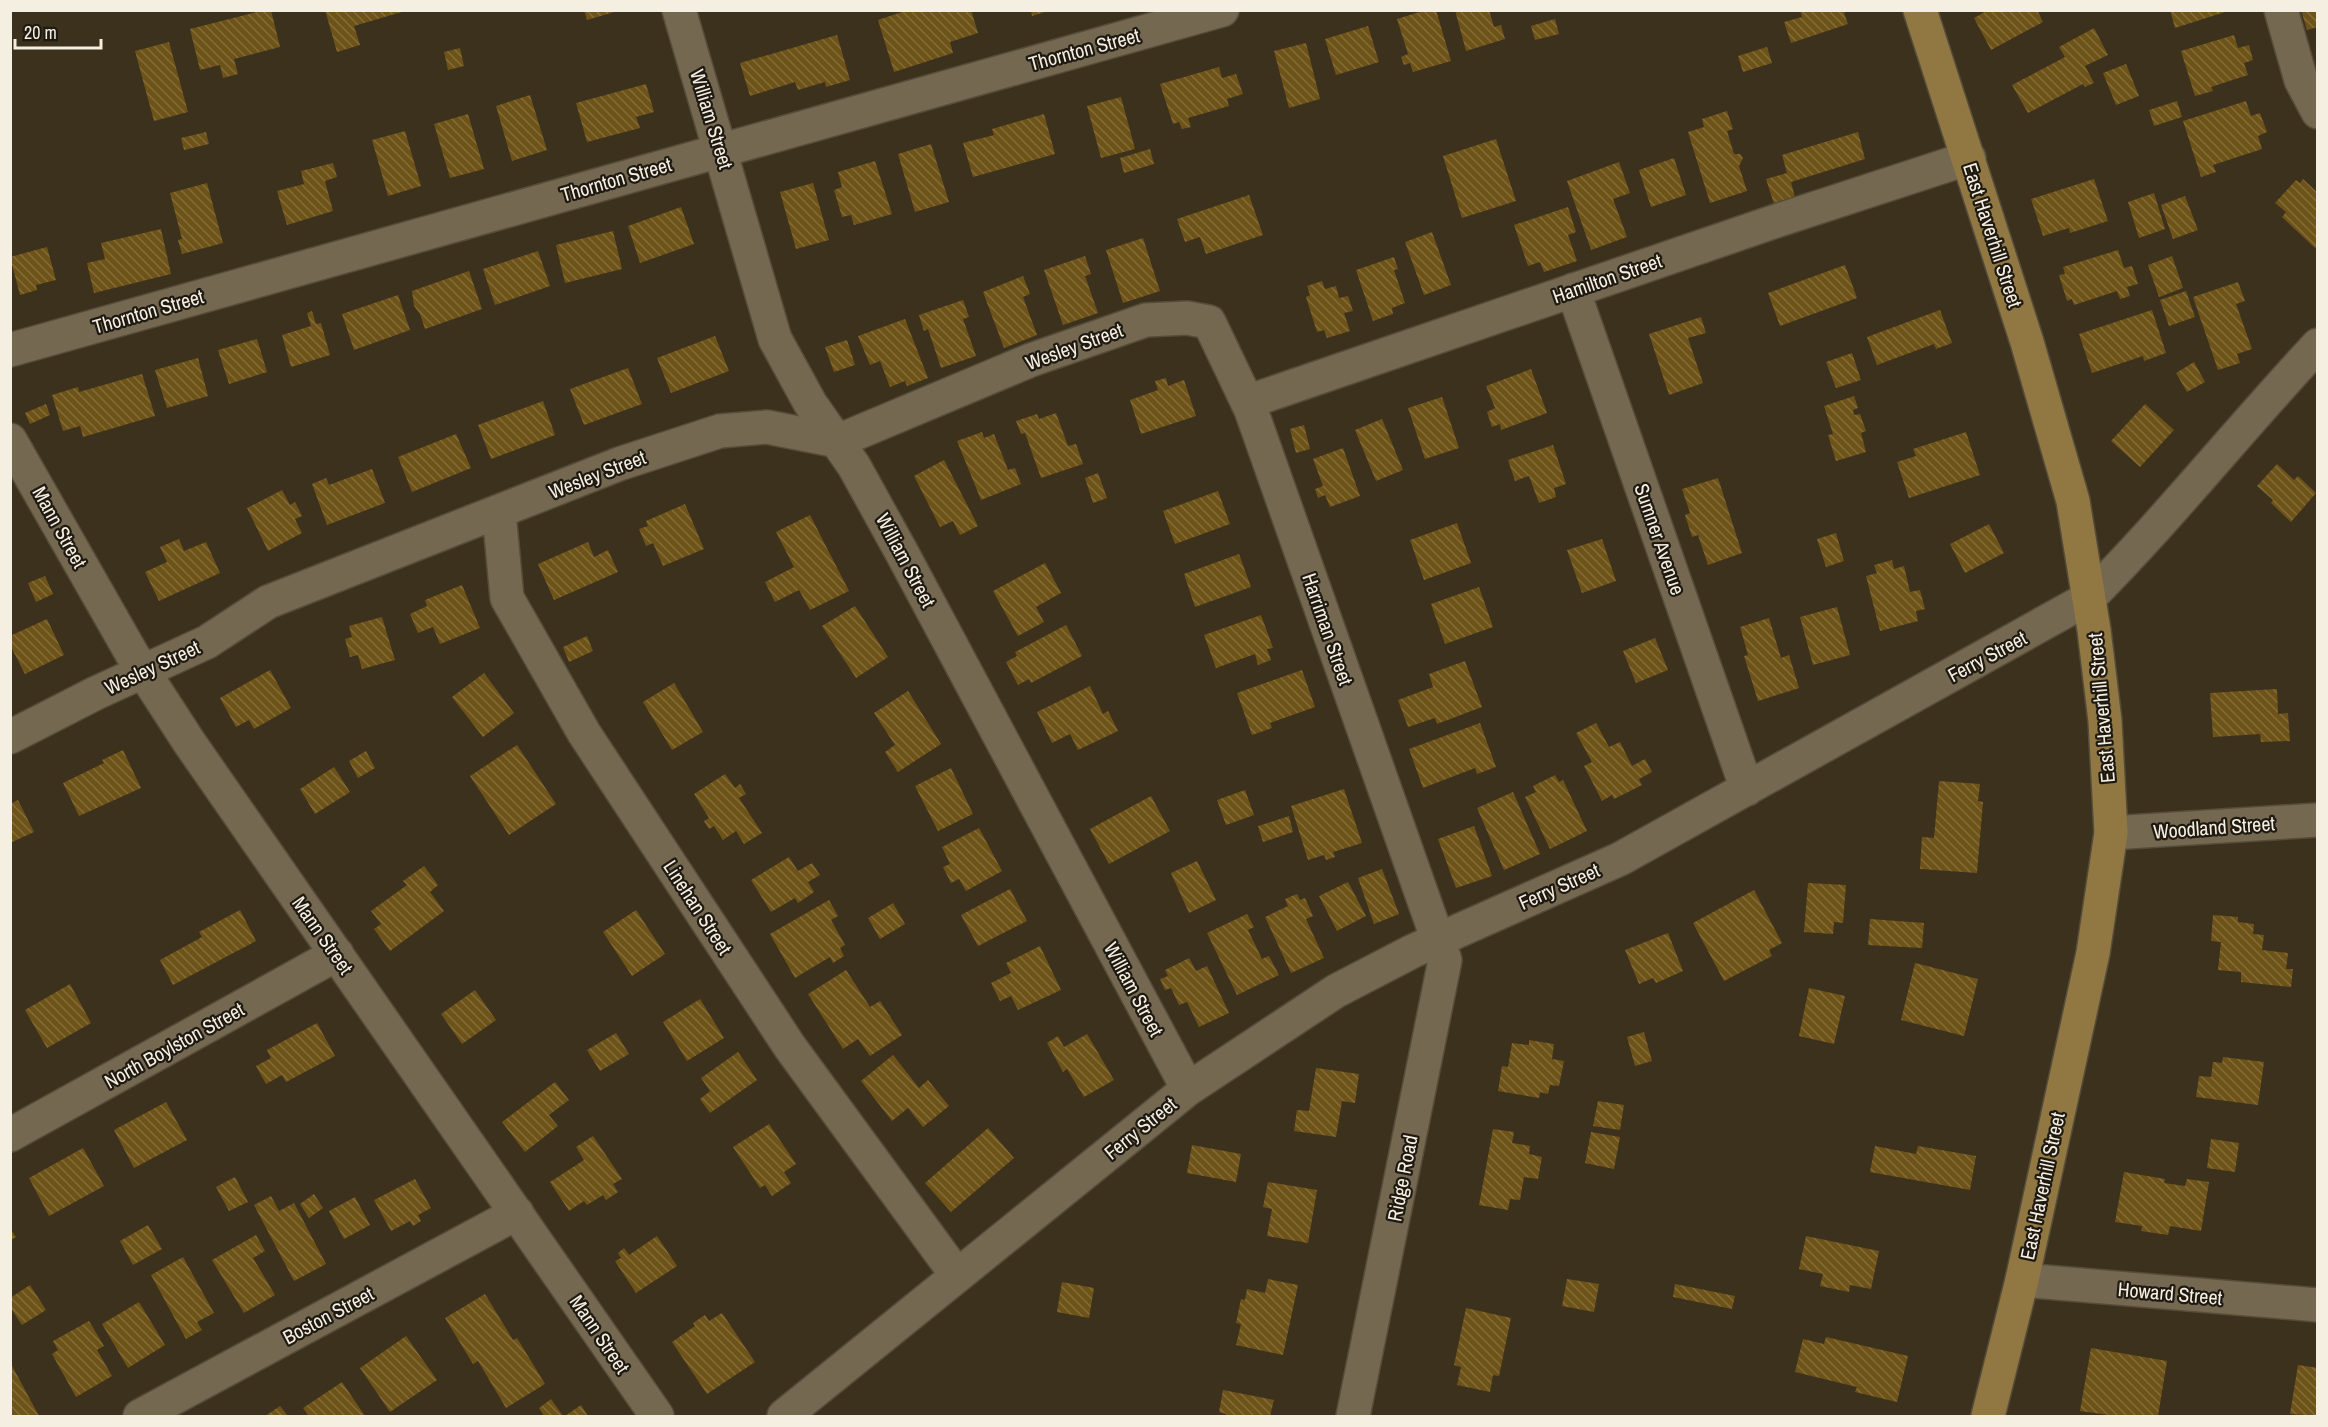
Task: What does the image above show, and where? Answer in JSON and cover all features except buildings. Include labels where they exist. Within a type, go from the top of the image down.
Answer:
[{"type":"main road","name":"East Haverhill Street","points":[[1920,10],[1969,158],[2073,501],[2089,598],[2105,721],[2111,833],[2093,953],[2022,1280],[1988,1416]]},
{"type":"street","name":"William Street","points":[[679,10],[775,339],[810,403],[838,441],[902,553],[1188,1089]]},
{"type":"street","name":"Thornton Street","points":[[10,350],[1222,10]]},
{"type":"street","points":[[2281,10],[2301,80],[2318,112]]},
{"type":"street","name":"Hamilton Street","points":[[1247,402],[1969,158]]},
{"type":"street","name":"Sumner Avenue","points":[[1573,290],[1747,789]]},
{"type":"street","name":"Wesley Street","points":[[10,737],[207,642],[268,602],[619,464],[720,431],[767,427],[838,441],[1031,360],[1146,320],[1187,318],[1209,322]]},
{"type":"street","name":"Harriman Street","points":[[1209,322],[1247,402],[1437,940]]},
{"type":"street","name":"Ferry Street","points":[[784,1416],[956,1274],[1188,1089],[1336,991],[1437,940],[1620,859],[2089,598],[2129,558],[2244,424],[2318,345]]},
{"type":"street","name":"Mann Street","points":[[10,440],[143,671],[189,742],[657,1416]]},
{"type":"street","name":"Linehan Street","points":[[499,513],[507,598],[584,734],[790,1047],[956,1274]]},
{"type":"street","name":"Woodland Street","points":[[2111,833],[2318,820]]},
{"type":"street","name":"Ridge Road","points":[[1353,1416],[1444,960],[1437,940]]},
{"type":"street","name":"North Boylston Street","points":[[10,1135],[337,954]]},
{"type":"street","name":"Boston Street","points":[[140,1416],[517,1213]]},
{"type":"street","name":"Howard Street","points":[[2022,1280],[2318,1305]]}]
